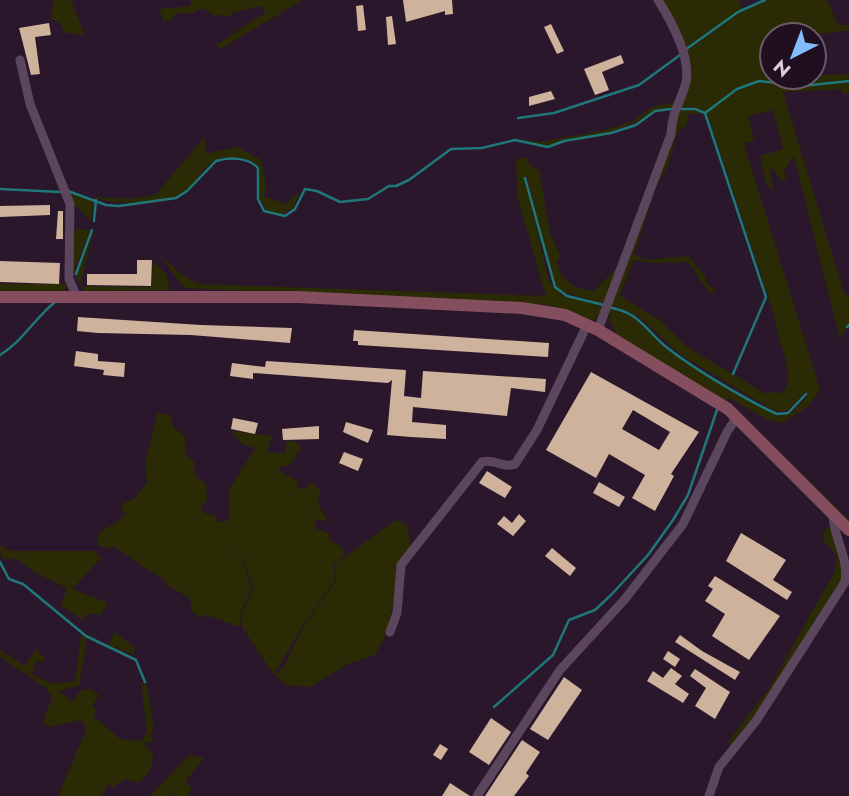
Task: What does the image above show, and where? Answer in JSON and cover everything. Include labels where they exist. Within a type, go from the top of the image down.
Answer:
[{"type":"main road","points":[[0,297],[298,296],[522,308],[555,313],[593,327],[737,417],[849,530]]},
{"type":"street","points":[[390,632],[397,613],[401,565],[482,461],[489,460],[507,466],[515,464],[593,327],[671,134],[674,108],[686,80],[684,56],[658,0]]},
{"type":"street","points":[[20,60],[30,104],[69,204],[69,279],[76,295]]},
{"type":"street","points":[[477,796],[560,670],[633,589],[683,524],[727,432],[737,417]]},
{"type":"street","points":[[709,796],[719,767],[756,721],[845,582],[845,550],[835,535],[833,515]]},
{"type":"shaded area","points":[[53,0],[71,0],[85,35],[65,33],[61,24],[51,19]]},
{"type":"shaded area","points":[[191,0],[303,0],[220,49],[216,45],[266,12],[261,6],[234,12],[227,17],[219,14],[214,16],[203,8],[193,13],[176,13],[171,20],[164,22],[159,9],[190,6]]},
{"type":"shaded area","points":[[661,0],[739,0],[742,9],[683,50]]},
{"type":"shaded area","points":[[768,0],[827,0],[838,25],[849,25],[849,30],[828,33],[828,21],[758,21],[758,80],[737,88],[705,112],[695,107],[677,108],[687,85],[685,52],[739,13]]},
{"type":"shaded area","points":[[849,74],[849,80],[828,82],[828,75]]},
{"type":"shaded area","points":[[849,82],[849,93],[843,94],[841,89],[828,90],[828,84]]},
{"type":"shaded area","points":[[758,83],[758,91],[802,91],[783,92],[844,293],[849,297],[849,323],[840,339],[794,156],[784,170],[786,180],[780,180],[774,169],[770,169],[773,191],[766,183],[760,156],[783,149],[773,110],[748,116],[754,140],[744,144],[820,389],[809,406],[782,423],[766,419],[729,398],[727,400],[849,520],[849,524],[761,435],[617,335],[610,321],[610,308],[637,319],[681,359],[776,415],[790,414],[808,395],[805,392],[787,411],[775,411],[682,356],[639,317],[611,305],[679,111],[694,110],[703,114],[688,114],[687,125],[677,132],[668,166],[656,187],[634,255],[648,260],[688,256],[706,277],[705,282],[716,291],[710,294],[688,262],[653,263],[633,260],[620,296],[660,320],[687,347],[766,394],[771,391],[780,394],[785,390],[788,373],[774,315],[707,113],[738,90]]},
{"type":"shaded area","points":[[674,102],[672,108],[652,111],[640,120],[610,133],[562,140],[547,147],[520,139],[540,142],[606,130],[633,121],[650,108]]},
{"type":"shaded area","points":[[205,137],[205,154],[238,147],[261,160],[266,185],[264,196],[285,204],[300,191],[293,208],[280,215],[266,210],[260,199],[260,167],[235,157],[223,158],[208,165],[187,190],[170,198],[124,203],[93,197],[130,199],[155,195]]},
{"type":"shaded area","points":[[527,158],[530,166],[539,170],[550,233],[561,257],[557,260],[558,267],[565,279],[574,286],[594,291],[619,265],[605,304],[560,291],[551,277],[527,176],[524,176],[549,281],[562,295],[604,307],[595,321],[546,305],[184,288],[160,255],[182,275],[199,284],[546,296],[517,196],[516,159]]},
{"type":"shaded area","points":[[69,193],[94,202],[91,220],[72,203]]},
{"type":"shaded area","points":[[73,229],[90,230],[73,274]]},
{"type":"shaded area","points":[[94,229],[80,285],[76,277]]},
{"type":"shaded area","points":[[153,261],[166,274],[170,290],[83,291],[81,286],[152,287]]},
{"type":"shaded area","points":[[0,284],[68,284],[63,293],[0,293]]},
{"type":"shaded area","points":[[158,412],[170,416],[174,428],[185,436],[185,453],[194,462],[195,476],[205,483],[207,499],[201,508],[206,514],[215,516],[219,523],[230,520],[233,538],[251,590],[241,611],[240,627],[206,615],[203,618],[192,612],[190,598],[166,585],[164,579],[112,546],[109,549],[97,545],[99,532],[115,524],[126,514],[121,509],[124,503],[135,498],[147,483],[145,464]]},
{"type":"shaded area","points":[[230,431],[272,436],[267,452],[285,453],[287,441],[294,441],[302,447],[289,466],[281,466],[280,472],[296,480],[298,487],[303,490],[311,482],[321,492],[317,502],[328,522],[317,519],[314,528],[330,534],[329,540],[341,546],[345,554],[334,564],[335,580],[302,627],[274,675],[242,627],[242,612],[253,590],[248,571],[233,538],[229,490],[255,448],[244,445]]},
{"type":"shaded area","points":[[396,520],[407,525],[411,548],[401,559],[388,631],[375,655],[348,664],[310,687],[286,685],[275,676],[284,666],[303,628],[336,581],[335,564]]},
{"type":"shaded area","points":[[831,523],[844,575],[753,721],[732,746],[728,742],[769,688],[835,571],[837,556],[824,541],[824,532]]},
{"type":"shaded area","points":[[0,545],[9,551],[95,551],[101,558],[72,589],[108,603],[101,615],[88,613],[83,620],[61,606],[67,588],[34,572],[17,559],[1,559]]},
{"type":"shaded area","points":[[114,632],[135,647],[133,655],[109,645]]},
{"type":"shaded area","points":[[81,635],[87,639],[79,686],[58,691],[72,702],[80,691],[91,689],[99,695],[92,706],[96,711],[93,716],[120,739],[141,741],[147,733],[141,682],[147,685],[154,731],[150,732],[154,743],[145,742],[145,747],[153,753],[152,762],[148,773],[139,783],[125,779],[113,788],[109,784],[101,796],[58,796],[86,730],[81,720],[48,727],[43,723],[52,697],[45,687],[0,657],[0,650],[25,666],[36,649],[45,659],[43,662],[36,661],[32,674],[52,684],[75,681]]},
{"type":"shaded area","points":[[189,755],[204,758],[187,779],[186,783],[192,788],[188,796],[176,796],[174,793],[171,796],[150,796]]},
{"type":"building","points":[[403,0],[452,0],[453,14],[445,15],[445,11],[406,22]]},
{"type":"building","points":[[363,5],[366,30],[358,31],[356,6]]},
{"type":"building","points":[[392,16],[396,44],[388,45],[386,17]]},
{"type":"building","points":[[49,23],[51,35],[35,37],[40,74],[31,75],[19,28]]},
{"type":"building","points":[[551,24],[564,51],[557,54],[544,27]]},
{"type":"building","points":[[621,55],[624,63],[602,72],[609,90],[595,95],[584,69]]},
{"type":"building","points":[[551,91],[555,99],[529,106],[529,97]]},
{"type":"building","points":[[50,205],[50,215],[0,217],[0,206]]},
{"type":"building","points":[[58,211],[63,211],[63,239],[56,239]]},
{"type":"building","points":[[137,260],[152,260],[151,286],[87,285],[87,274],[137,274]]},
{"type":"building","points":[[0,261],[60,263],[59,284],[0,282]]},
{"type":"building","points":[[78,317],[292,328],[290,343],[191,335],[77,331]]},
{"type":"building","points":[[354,330],[549,343],[548,357],[358,345],[358,341],[353,341]]},
{"type":"building","points":[[76,351],[98,354],[98,361],[125,363],[124,377],[103,375],[104,370],[74,366]]},
{"type":"building","points":[[266,361],[406,370],[404,396],[421,398],[423,371],[546,379],[545,392],[511,388],[507,416],[413,407],[412,422],[446,425],[446,439],[387,435],[392,380],[388,383],[253,373],[253,379],[230,376],[232,363],[265,367]]},
{"type":"building","points":[[591,372],[699,432],[671,474],[674,476],[655,511],[632,498],[645,475],[609,454],[596,478],[546,450]],"holes":[[[633,410],[670,432],[659,450],[622,429]]]},
{"type":"building","points":[[233,418],[258,423],[255,434],[231,429]]},
{"type":"building","points":[[346,422],[373,430],[368,443],[343,432]]},
{"type":"building","points":[[319,426],[319,439],[283,440],[282,429]]},
{"type":"building","points":[[344,452],[363,459],[358,471],[339,463]]},
{"type":"building","points":[[487,471],[512,487],[505,498],[479,483]]},
{"type":"building","points":[[599,482],[625,497],[619,507],[593,493]]},
{"type":"building","points":[[519,514],[526,521],[513,536],[497,524],[504,516],[512,523]]},
{"type":"building","points":[[741,533],[786,560],[773,580],[792,592],[787,600],[726,561]]},
{"type":"building","points":[[552,548],[576,568],[570,576],[545,556]]},
{"type":"building","points":[[715,576],[780,616],[749,660],[712,636],[725,614],[705,601],[713,589],[708,586]]},
{"type":"building","points":[[680,635],[740,672],[735,680],[675,642]]},
{"type":"building","points":[[668,651],[680,659],[675,667],[663,659]]},
{"type":"building","points":[[671,668],[682,676],[675,684],[689,694],[683,703],[647,681],[653,671],[663,678]]},
{"type":"building","points":[[695,669],[730,692],[715,719],[695,706],[706,688],[690,676]]},
{"type":"building","points":[[564,677],[582,690],[548,740],[530,729]]},
{"type":"building","points":[[491,718],[511,732],[489,765],[469,752]]},
{"type":"building","points":[[522,740],[540,752],[526,773],[529,776],[514,796],[485,796]]},
{"type":"building","points":[[440,744],[448,749],[441,760],[433,755]]},
{"type":"building","points":[[450,783],[470,796],[442,796]]},
{"type":"waterway","points":[[685,50],[738,12],[765,0]]},
{"type":"waterway","points":[[518,118],[554,113],[639,85],[680,55]]},
{"type":"waterway","points":[[679,109],[695,109],[705,113],[737,89],[759,81],[802,86],[849,81]]},
{"type":"waterway","points":[[68,191],[106,205],[119,206],[176,198],[187,191],[216,161],[238,159],[258,168],[258,199],[264,211],[285,216],[295,209],[305,189],[317,191],[340,202],[368,199],[389,186],[409,180],[451,149],[482,148],[515,140],[548,147],[564,141],[611,133],[636,125],[655,111],[671,109]]},
{"type":"waterway","points":[[705,113],[766,297],[733,374]]},
{"type":"waterway","points":[[525,178],[555,287],[567,296],[604,305]]},
{"type":"waterway","points":[[0,189],[60,192]]},
{"type":"waterway","points":[[94,221],[96,200]]},
{"type":"waterway","points":[[76,274],[92,230]]},
{"type":"waterway","points":[[0,355],[55,302]]},
{"type":"waterway","points":[[608,307],[634,317],[689,364],[777,414],[788,413],[806,394]]},
{"type":"waterway","points":[[494,707],[553,655],[569,620],[595,610],[648,555],[688,495],[717,410]]},
{"type":"waterway","points":[[0,562],[9,579],[23,584],[86,636],[136,660],[145,682]]}]
